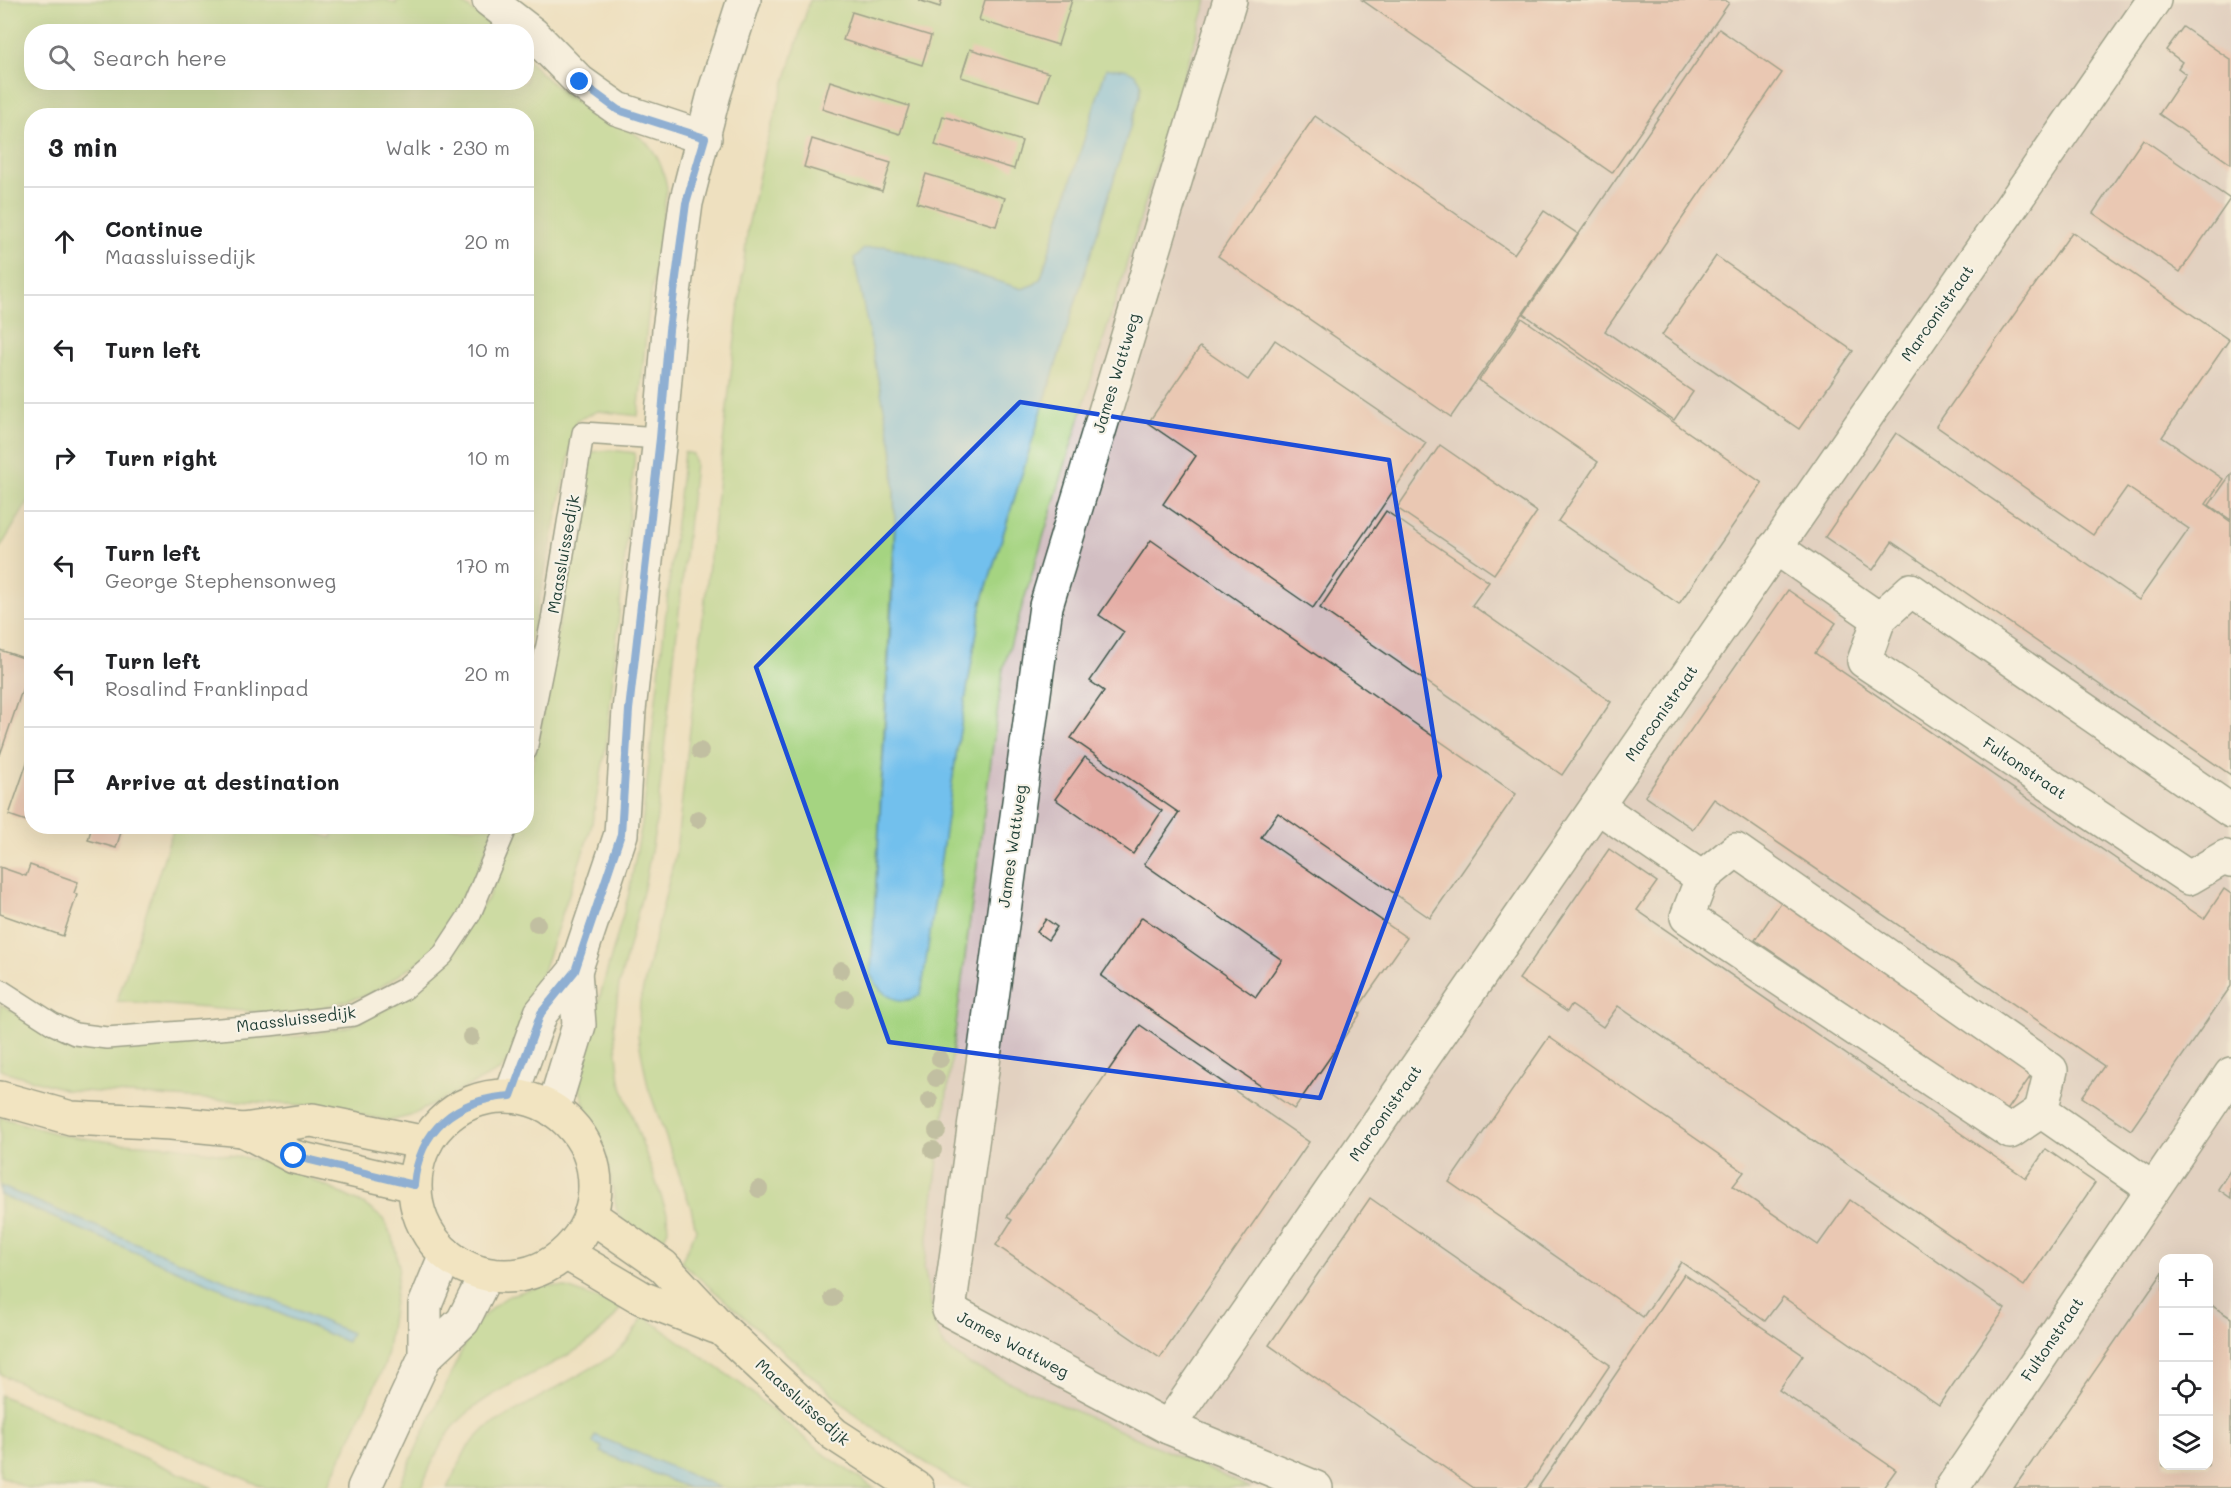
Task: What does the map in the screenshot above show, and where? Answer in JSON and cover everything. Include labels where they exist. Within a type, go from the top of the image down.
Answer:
[{"type":"street","points":[[489,0],[521,24]]},
{"type":"street","points":[[511,1096],[541,1013],[575,971],[621,834],[629,710],[660,438],[669,330],[686,203],[705,138],[714,94],[744,0]]},
{"type":"street","name":"James Wattweg","points":[[1230,0],[1046,606],[949,1310],[1168,1427],[1316,1488]]},
{"type":"street","name":"Marconistraat","points":[[1168,1427],[2154,0]]},
{"type":"street","points":[[534,34],[580,82],[618,110],[705,138]]},
{"type":"street","points":[[1775,548],[1879,619]]},
{"type":"street","name":"Fultonstraat","points":[[2229,851],[2189,878],[1864,661],[1879,619],[1911,591],[2231,811]]},
{"type":"street","points":[[1597,806],[1702,878]]},
{"type":"street","points":[[1736,850],[2051,1070],[2041,1111],[2010,1132],[1687,917],[1702,878],[1736,850]]},
{"type":"street","points":[[553,1110],[579,1025],[575,971]]},
{"type":"street","name":"Fultonstraat","points":[[1952,1488],[2231,1074]]},
{"type":"street","points":[[490,1097],[525,1098],[553,1110],[578,1133],[592,1164],[595,1198],[591,1215],[576,1242],[566,1253],[537,1271],[520,1275],[486,1275],[458,1263],[446,1254],[423,1223],[415,1201],[416,1170],[426,1143],[445,1119],[470,1103],[490,1097]]},
{"type":"street","points":[[0,1098],[70,1118],[171,1123],[243,1130],[312,1120],[426,1143]]},
{"type":"street","points":[[2041,1111],[2153,1189]]},
{"type":"street","points":[[243,1130],[294,1156],[414,1185]]},
{"type":"street","name":"Maassluissedijk","points":[[591,1215],[663,1266],[723,1330],[834,1434],[917,1488]]},
{"type":"street","name":"Maassluissedijk","points":[[566,1253],[642,1298],[723,1330]]},
{"type":"street","points":[[425,1357],[425,1305],[446,1254]]},
{"type":"street","points":[[364,1488],[425,1357],[463,1321],[486,1275]]},
{"type":"lane","name":"Maassluissedijk","points":[[534,710],[552,620],[583,433],[660,438]]},
{"type":"lane","name":"Maassluissedijk","points":[[0,990],[53,1024],[75,1034],[106,1038],[269,1025],[354,1014],[404,989],[443,955],[470,914],[504,834]]},
{"type":"highlighted area","points":[[1020,402],[1389,460],[1440,776],[1320,1098],[889,1042],[756,667]]},
{"type":"shaded area","points":[[1067,0],[2231,0],[2231,1488],[1180,1488],[921,1367],[873,1242]]},
{"type":"green space","points":[[0,0],[386,0],[396,4],[397,0],[458,0],[491,24],[24,24],[24,90],[534,90],[534,66],[575,100],[638,135],[655,153],[667,188],[648,315],[638,416],[598,411],[577,420],[534,622],[534,108],[24,108],[24,509],[0,548]]},
{"type":"green space","points":[[810,0],[1207,0],[1003,669],[924,1267],[936,1329],[945,1347],[970,1365],[1251,1488],[971,1488],[952,1480],[864,1422],[681,1262],[696,1230],[691,1208],[648,1087],[638,1036],[640,1001],[676,851],[748,226],[765,147]],"holes":[[[1124,69],[1141,83],[1140,95],[982,602],[958,742],[920,995],[871,975],[895,522],[885,246],[1022,289],[1035,284],[1041,278],[1106,70]]]},
{"type":"green space","points":[[611,450],[635,453],[606,747],[591,828],[518,1046],[501,1070],[410,1116],[390,1121],[317,1106],[67,1090],[0,1070],[0,1004],[60,1037],[259,1038],[302,1036],[351,1026],[396,1004],[487,900],[514,834],[534,834],[534,758],[592,452]]},
{"type":"green space","points":[[684,452],[693,454],[695,464],[656,825],[644,888],[619,985],[614,1026],[620,1081],[667,1213],[668,1230],[659,1248],[623,1222],[617,1211],[605,1153],[587,1116],[579,1085],[583,1056],[628,897],[642,824]]},
{"type":"green space","points":[[172,834],[319,834],[332,838],[333,834],[492,834],[469,892],[433,953],[370,994],[296,1015],[117,1001]]},
{"type":"green space","points":[[0,1117],[61,1135],[120,1143],[174,1146],[278,1163],[365,1205],[383,1219],[393,1239],[399,1267],[385,1364],[327,1488],[266,1488],[0,1374]]},
{"type":"green space","points":[[545,1285],[564,1287],[621,1307],[607,1326],[589,1342],[569,1355],[502,1389],[463,1417],[443,1441],[421,1488],[398,1488],[473,1326],[495,1305],[510,1295]]},
{"type":"green space","points":[[644,1316],[745,1387],[821,1452],[874,1488],[447,1488],[467,1448],[487,1427],[611,1357],[627,1342]]},
{"type":"green space","points":[[0,1395],[213,1488],[27,1488],[0,1476]]},
{"type":"water","points":[[1106,69],[1122,69],[1135,74],[1141,83],[1140,95],[982,602],[958,742],[922,988],[920,995],[912,999],[898,1000],[885,994],[871,975],[892,600],[895,522],[893,452],[854,258],[864,249],[885,246],[1022,289],[1035,284],[1041,278]]},
{"type":"water","points":[[0,1186],[351,1333],[347,1342],[0,1195]]},
{"type":"water","points":[[595,1435],[721,1488],[689,1488],[601,1452],[602,1447],[593,1443]]},
{"type":"building","points":[[918,0],[942,0],[940,7]]},
{"type":"building","points":[[985,0],[1072,0],[1058,45],[979,20]]},
{"type":"building","points":[[1362,0],[1725,0],[1729,3],[1612,173]]},
{"type":"building","points":[[852,12],[931,36],[922,65],[843,40]]},
{"type":"building","points":[[2183,27],[2231,60],[2231,164],[2159,114],[2186,74],[2178,68],[2182,62],[2166,50]]},
{"type":"building","points":[[1719,29],[1782,73],[1605,331],[1693,392],[1674,420],[1524,314]]},
{"type":"building","points":[[970,49],[1049,73],[1039,101],[961,77]]},
{"type":"building","points":[[830,81],[909,106],[900,134],[822,109]]},
{"type":"building","points":[[943,116],[1022,141],[1014,169],[935,145]]},
{"type":"building","points":[[1315,116],[1514,254],[1544,211],[1578,234],[1451,417],[1218,256]]},
{"type":"building","points":[[812,139],[891,163],[882,191],[804,167]]},
{"type":"building","points":[[2143,139],[2230,199],[2180,272],[2093,213]]},
{"type":"building","points":[[926,174],[1005,198],[996,226],[917,202]]},
{"type":"building","points":[[2072,232],[2229,340],[2162,437],[2223,479],[2206,504],[2231,522],[2231,775],[1892,542],[1873,570],[1825,537],[1896,433],[2139,600],[2189,529],[2127,487],[2093,535],[1936,426]]},
{"type":"building","points":[[1716,256],[1853,351],[1799,429],[1662,335]]},
{"type":"building","points":[[1522,318],[1762,483],[1679,604],[1558,521],[1598,462],[1479,380]]},
{"type":"building","points":[[1275,340],[1426,443],[1313,608],[1163,504],[1196,456],[1148,423],[1200,347],[1248,380]]},
{"type":"building","points":[[1440,445],[1537,512],[1494,574],[1397,508]]},
{"type":"building","points":[[2231,474],[2231,520],[2209,505]]},
{"type":"building","points":[[1386,511],[1489,582],[1472,605],[1611,702],[1562,775],[1320,608]]},
{"type":"building","points":[[1151,540],[1516,794],[1430,918],[1278,813],[1261,837],[1407,938],[1356,1011],[1361,1013],[1294,1109],[1101,976],[1142,917],[1256,997],[1282,960],[1144,864],[1179,813],[1071,738],[1104,691],[1090,681],[1124,632],[1099,615]]},
{"type":"building","points":[[1788,590],[1836,623],[1815,653],[2204,919],[2224,889],[2231,894],[2231,986],[2131,1130],[2082,1097],[2104,1066],[1714,799],[1693,829],[1645,796]]},
{"type":"building","points":[[0,650],[24,658],[24,684],[0,755]]},
{"type":"building","points":[[1085,757],[1162,811],[1133,854],[1055,799]]},
{"type":"building","points":[[24,771],[24,820],[9,815]]},
{"type":"building","points":[[90,834],[120,834],[116,848],[88,840]]},
{"type":"building","points":[[1609,849],[1657,882],[1637,910],[1995,1157],[2026,1178],[2046,1149],[2095,1183],[2024,1286],[1618,1006],[1603,1027],[1571,1005],[1567,1012],[1519,979]]},
{"type":"building","points":[[30,865],[78,882],[74,893],[77,895],[63,936],[0,914],[0,867],[26,876]]},
{"type":"building","points":[[1784,898],[2035,1070],[2006,1112],[1755,940]]},
{"type":"building","points":[[1046,919],[1057,927],[1048,940],[1037,932]]},
{"type":"building","points":[[1140,1025],[1309,1142],[1160,1358],[996,1245],[1012,1220],[1007,1217]]},
{"type":"building","points":[[1549,1037],[1744,1172],[1733,1186],[1818,1245],[1850,1200],[2005,1309],[1939,1405],[1783,1297],[1765,1321],[1681,1262],[1643,1317],[1449,1182]]},
{"type":"building","points":[[2231,1169],[2231,1198],[2218,1189]]},
{"type":"building","points":[[1370,1198],[1610,1365],[1527,1488],[1474,1488],[1269,1345]]},
{"type":"building","points":[[1684,1274],[1803,1355],[1779,1390],[1896,1470],[1883,1488],[1538,1488]]},
{"type":"building","points":[[2159,1278],[2159,1470],[2213,1470],[2213,1306],[2231,1318],[2231,1488],[2014,1488]]},
{"type":"route","points":[[294,1156],[414,1185],[420,1156],[437,1126],[452,1113],[470,1103],[490,1097],[511,1096],[541,1013],[575,971],[621,834],[629,710],[660,438],[669,330],[686,203],[705,138],[618,110],[580,82]]}]
